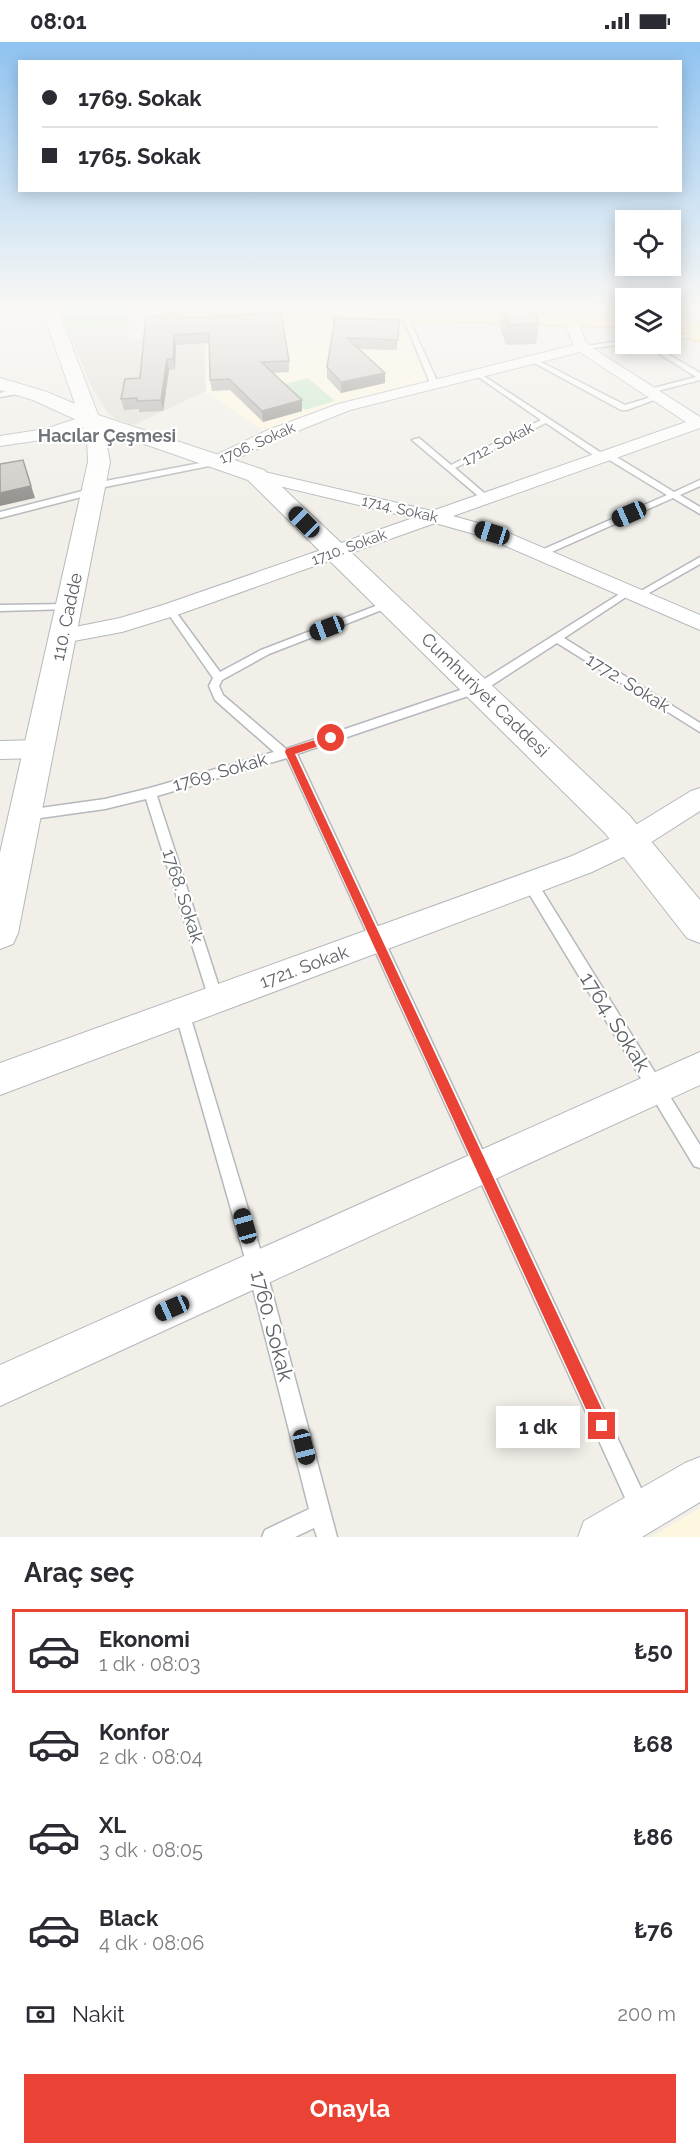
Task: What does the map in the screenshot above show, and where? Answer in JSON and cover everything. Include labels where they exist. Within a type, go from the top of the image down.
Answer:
[{"type":"street","name":"110. Cadde","points":[[0,933],[7,869],[25,815],[99,462],[95,432],[75,377]]},
{"type":"street","name":"1706. Sokak","points":[[216,462],[273,434],[344,407],[460,377]]},
{"type":"street","points":[[628,377],[699,424]]},
{"type":"street","name":"1714. Sokak","points":[[0,384],[24,390],[95,432],[144,437],[256,475],[492,533],[700,623]]},
{"type":"street","name":"1710. Sokak","points":[[63,636],[122,625],[170,610],[699,424]]},
{"type":"street","points":[[0,441],[48,434],[95,432]]},
{"type":"street","name":"Cumhuriyet Caddesi","points":[[256,475],[633,840],[700,927]]},
{"type":"street","points":[[0,750],[39,749]]},
{"type":"street","name":"1721. Sokak","points":[[0,1079],[610,852],[700,798]]},
{"type":"street","points":[[0,1386],[700,1068]]},
{"type":"street","points":[[600,1537],[700,1478]]},
{"type":"lane","points":[[431,377],[434,383]]},
{"type":"lane","points":[[482,377],[604,456],[700,511]]},
{"type":"lane","points":[[565,377],[624,408],[700,377]]},
{"type":"lane","points":[[0,395],[24,390]]},
{"type":"lane","name":"1712. Sokak","points":[[450,468],[546,420]]},
{"type":"lane","points":[[416,440],[486,498]]},
{"type":"lane","name":"1706. Sokak","points":[[0,515],[95,489],[216,462]]},
{"type":"lane","points":[[542,553],[700,483]]},
{"type":"lane","name":"1769. Sokak","points":[[25,815],[105,804],[150,793],[287,753],[478,688],[634,593],[700,560]]},
{"type":"lane","points":[[389,604],[265,652],[218,678],[214,686],[219,697],[287,753],[642,1512]]},
{"type":"lane","points":[[0,608],[69,607]]},
{"type":"lane","points":[[170,610],[218,678]]},
{"type":"lane","name":"1772. Sokak","points":[[557,638],[700,728]]},
{"type":"lane","name":"1768. Sokak","points":[[150,793],[216,999]]},
{"type":"lane","name":"1764. Sokak","points":[[530,883],[700,1160]]},
{"type":"lane","name":"1760. Sokak","points":[[182,1012],[257,1269],[327,1537]]},
{"type":"lane","points":[[273,1537],[321,1514]]},
{"type":"shaded area","points":[[87,377],[205,377],[206,391],[134,425],[116,419],[108,413]]},
{"type":"shaded area","points":[[205,377],[426,377],[428,380],[347,401],[264,432],[206,391]]},
{"type":"shaded area","points":[[700,1508],[700,1537],[651,1537]]},
{"type":"green space","points":[[308,378],[335,401],[305,410],[279,386]]},
{"type":"building","points":[[164,377],[161,400],[121,399],[125,379]]},
{"type":"building","points":[[210,377],[277,377],[302,400],[262,411],[229,379],[210,380]]},
{"type":"building","points":[[336,377],[367,377],[341,382]]},
{"type":"building","points":[[23,460],[31,486],[0,493],[0,464]]},
{"type":"district","name":"Hacılar Çeşmesi","points":[[107,436]]},
{"type":"route","points":[[331,738],[290,752],[602,1426]]}]
